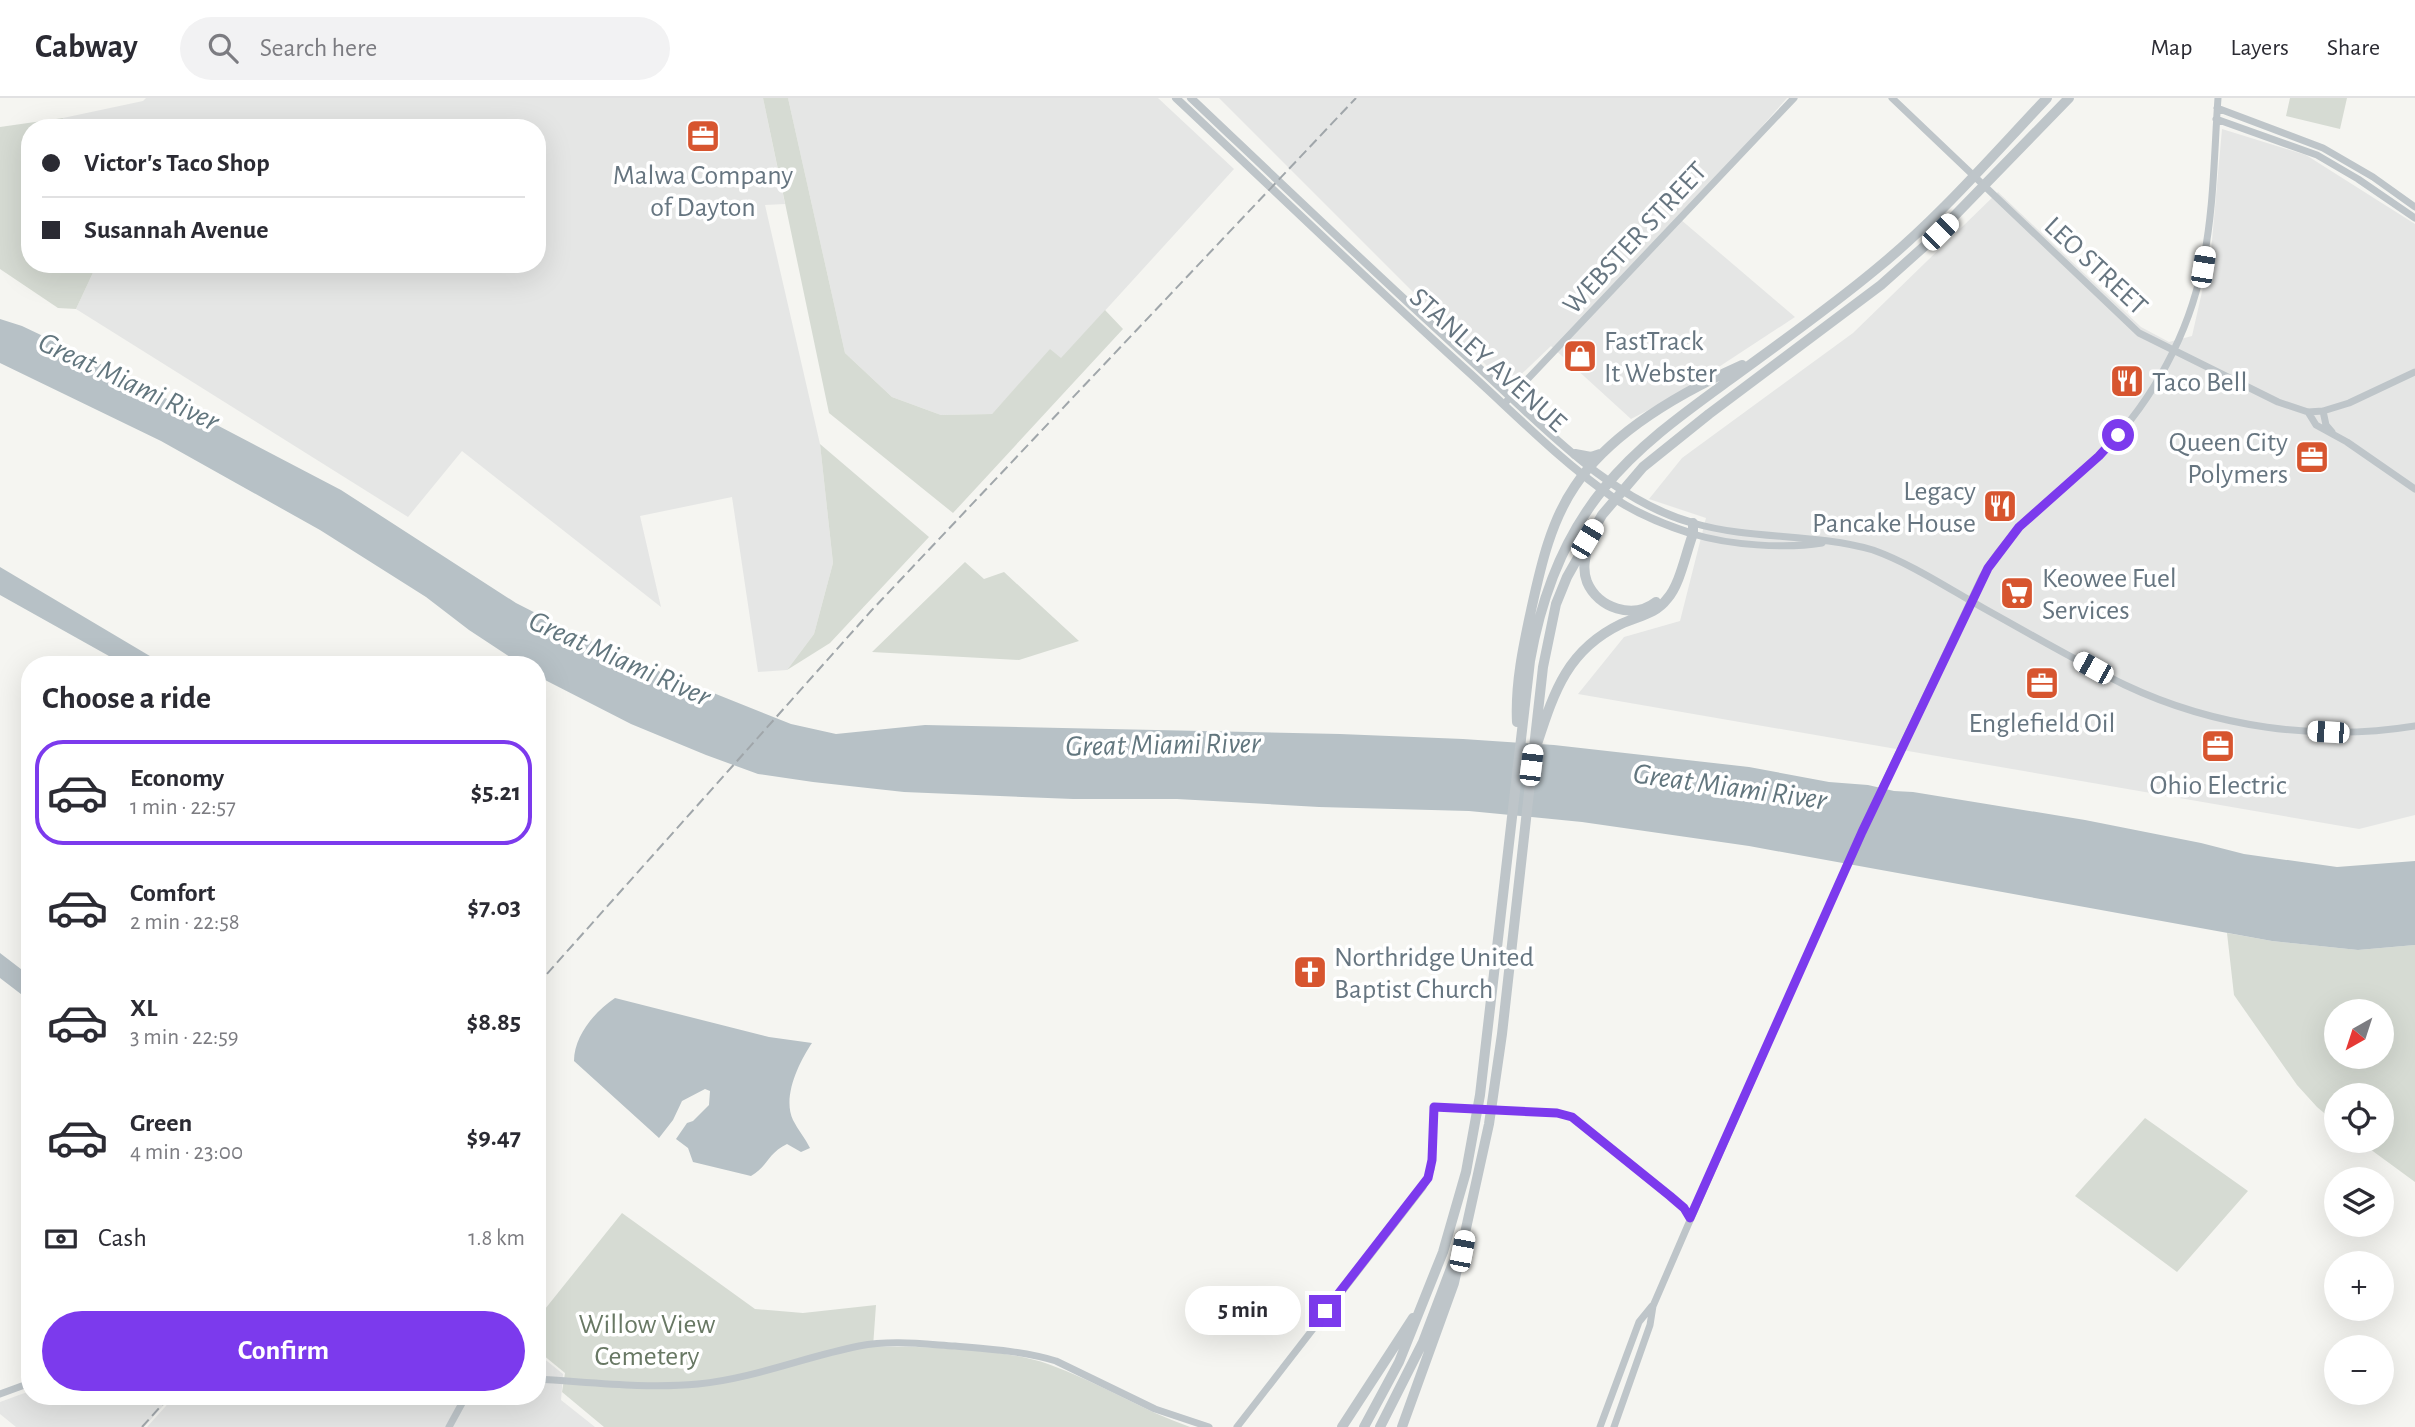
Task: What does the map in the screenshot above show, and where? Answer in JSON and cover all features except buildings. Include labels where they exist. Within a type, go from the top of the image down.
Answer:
[{"type":"highway","points":[[1520,711],[1534,638],[1546,595],[1562,555],[1590,507],[1621,468],[1668,426],[1877,269],[1961,188],[2047,98]]},
{"type":"highway","points":[[1402,1427],[1454,1283],[1489,1124],[1536,713],[1546,647],[1556,604],[1567,577],[1602,515],[1634,477],[1671,442],[1881,285],[1928,243],[2069,98]]},
{"type":"highway","points":[[1364,1427],[1399,1363],[1443,1252],[1476,1124],[1519,750],[1527,632],[1546,548],[1564,505],[1587,471],[1604,453],[1640,421],[1761,356]]},
{"type":"highway","points":[[1575,454],[1591,457],[1604,453]]},
{"type":"highway","points":[[1595,527],[1584,567],[1587,581],[1600,600],[1622,610],[1644,608],[1661,597],[1670,584],[1691,530]]},
{"type":"highway","points":[[1531,765],[1548,710],[1564,673],[1587,646],[1623,623],[1645,616],[1662,606],[1671,596],[1691,530]]},
{"type":"highway","points":[[1380,1427],[1434,1318],[1470,1213]]},
{"type":"highway","points":[[1342,1427],[1408,1323],[1420,1310]]},
{"type":"main road","name":"STANLEY AVENUE","points":[[1176,98],[1504,404],[1630,508],[1691,530]]},
{"type":"main road","name":"STANLEY AVENUE","points":[[1191,98],[1575,454],[1587,471]]},
{"type":"street","name":"WEBSTER STREET","points":[[1504,404],[1794,98]]},
{"type":"street","name":"LEO STREET","points":[[1892,98],[2133,329],[2278,402],[2308,412],[2323,411],[2349,403],[2415,372]]},
{"type":"street","points":[[1614,1427],[1650,1325],[1653,1306],[1690,1218],[1834,892],[1970,601],[2009,538],[2099,456],[2127,424],[2147,396],[2188,318],[2203,267],[2218,98]]},
{"type":"street","points":[[2217,108],[2323,148],[2415,206]]},
{"type":"street","points":[[2216,119],[2317,155],[2415,218]]},
{"type":"street","points":[[2393,203],[2399,195]]},
{"type":"street","points":[[2323,411],[2326,425],[2334,434]]},
{"type":"street","name":"LEO STREET","points":[[2308,412],[2316,425],[2334,434],[2415,489]]},
{"type":"street","name":"STANLEY AVENUE","points":[[1691,530],[1789,536],[1850,544],[1881,553],[2126,685],[2204,714],[2261,726],[2328,732],[2415,726]]},
{"type":"street","points":[[1237,1427],[1423,1187],[1432,1169],[1434,1107],[1557,1113],[1572,1117],[1670,1196],[1684,1208],[1690,1218]]},
{"type":"street","points":[[1600,1427],[1639,1322],[1653,1306]]},
{"type":"street","points":[[546,1379],[647,1385],[699,1384],[761,1373],[869,1344],[932,1344],[1042,1357],[1155,1409],[1209,1427]]},
{"type":"street","points":[[0,1394],[21,1386]]},
{"type":"street","points":[[449,1427],[461,1405]]},
{"type":"shaded area","points":[[146,98],[763,98],[785,204],[765,205],[820,444],[833,563],[814,634],[787,670],[758,672],[732,497],[640,516],[661,607],[462,451],[408,517],[76,309],[93,273],[546,273],[546,119],[63,119],[143,101]]},
{"type":"shaded area","points":[[788,98],[1158,98],[1234,169],[1061,359],[1050,350],[992,414],[941,415],[892,397],[845,353]]},
{"type":"shaded area","points":[[1219,98],[1787,98],[1680,219],[1795,317],[1673,397],[1631,419],[1551,346],[1508,387]]},
{"type":"shaded area","points":[[2222,129],[2306,155],[2415,224],[2415,815],[2359,829],[1578,694],[1624,637],[1680,621],[1706,518],[1649,499],[1682,458],[1853,333],[1998,192],[2141,327],[2169,342],[2192,336],[2211,252]]},
{"type":"shaded area","points":[[546,1360],[563,1374],[561,1400],[595,1427],[147,1427],[167,1405],[546,1405]]},
{"type":"shaded area","points":[[21,1394],[21,1405],[164,1405],[144,1427],[16,1427],[0,1414],[0,1402]]},
{"type":"green space","points":[[763,98],[788,98],[845,353],[892,397],[941,415],[992,414],[1050,349],[1061,358],[1105,310],[1123,329],[953,513],[829,413]]},
{"type":"green space","points":[[2290,98],[2347,98],[2340,129],[2286,116]]},
{"type":"green space","points":[[21,124],[21,273],[93,273],[76,309],[58,308],[0,269],[0,127]]},
{"type":"green space","points":[[820,444],[929,537],[830,643],[787,670],[814,634],[833,563]]},
{"type":"green space","points":[[965,562],[984,579],[1004,572],[1079,641],[1019,660],[872,652]]},
{"type":"green space","points":[[2227,933],[2272,941],[2358,950],[2415,945],[2415,1182],[2375,1153],[2394,1153],[2394,1083],[2324,1083],[2324,1113],[2297,1085],[2234,995]]},
{"type":"green space","points":[[2145,1118],[2248,1191],[2177,1272],[2075,1196]]},
{"type":"green space","name":"Willow View Cemetery","points":[[622,1213],[755,1309],[803,1313],[876,1305],[873,1347],[962,1349],[1029,1359],[1066,1371],[1190,1427],[604,1427],[562,1392],[565,1373],[546,1357],[546,1308]]},
{"type":"water","name":"Great Miami River","points":[[0,319],[22,326],[83,355],[341,490],[516,603],[616,654],[791,724],[836,734],[925,725],[1463,739],[1554,745],[1749,767],[1829,782],[1868,785],[2085,820],[2244,854],[2337,867],[2415,861],[2415,945],[2358,950],[2272,941],[1749,846],[1582,822],[1469,811],[1319,807],[1177,799],[1073,799],[904,792],[758,774],[631,724],[547,681],[546,656],[508,656],[426,597],[320,530],[161,441],[0,363]]},
{"type":"water","points":[[0,567],[150,656],[109,656],[0,595]]},
{"type":"water","points":[[0,953],[21,969],[21,994],[0,978]]},
{"type":"water","points":[[615,998],[769,1037],[812,1043],[797,1070],[790,1101],[793,1120],[810,1148],[801,1152],[787,1144],[751,1176],[693,1162],[688,1148],[676,1139],[687,1123],[693,1121],[709,1105],[710,1091],[705,1089],[682,1101],[673,1120],[659,1138],[574,1061],[578,1042],[587,1025]]},
{"type":"railway","points":[[546,975],[871,611],[1356,98]]},
{"type":"railway","points":[[142,1427],[162,1405]]},
{"type":"place","name":"Malwa Company of Dayton","points":[[703,136]]},
{"type":"place","name":"FastTrack It Webster","points":[[1580,356]]},
{"type":"place","name":"Taco Bell","points":[[2127,381]]},
{"type":"place","name":"Queen City Polymers","points":[[2312,457]]},
{"type":"place","name":"Legacy Pancake House","points":[[2000,506]]},
{"type":"place","name":"Keowee Fuel Services","points":[[2017,593]]},
{"type":"place","name":"Englefield Oil","points":[[2042,683]]},
{"type":"place","name":"Ohio Electric","points":[[2218,746]]},
{"type":"place","name":"Northridge United Baptist Church","points":[[1310,972]]},
{"type":"route","points":[[1325,1311],[1428,1178],[1432,1169],[1434,1107],[1557,1113],[1572,1117],[1670,1196],[1684,1208],[1690,1218],[1899,751],[1988,568],[2019,527],[2099,456],[2118,435]]}]
